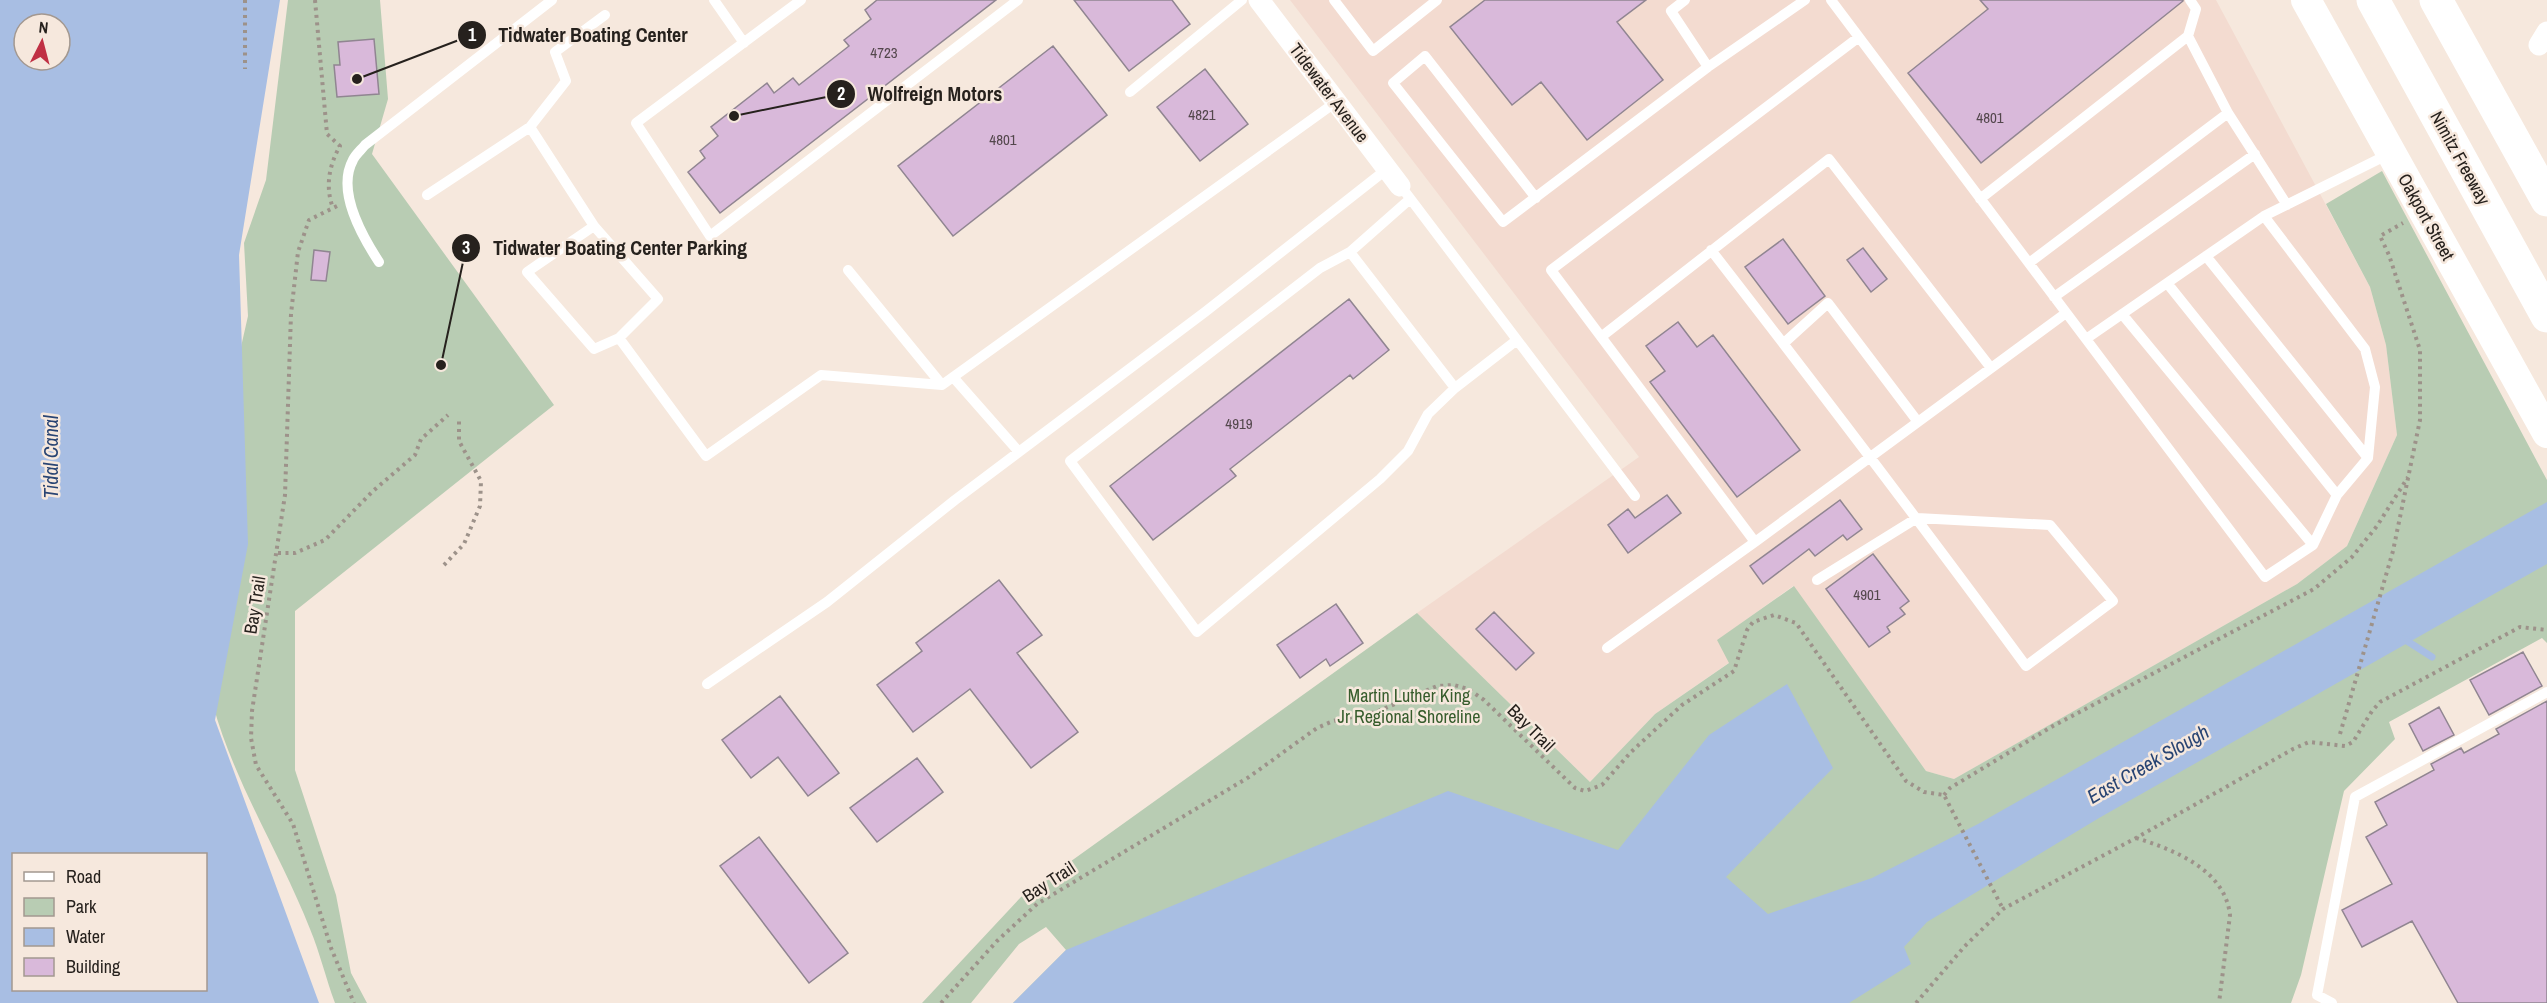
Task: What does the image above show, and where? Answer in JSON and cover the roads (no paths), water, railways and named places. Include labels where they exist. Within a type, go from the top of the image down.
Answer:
[{"type":"highway","name":"Nimitz Freeway","points":[[2373,0],[2547,316]]},
{"type":"highway","points":[[2436,0],[2547,200]]},
{"type":"main road","name":"Oakport Street","points":[[2306,0],[2547,434]]},
{"type":"street","name":"Tidewater Avenue","points":[[1259,0],[1405,193]]},
{"type":"lane","points":[[379,262],[367,243],[348,192],[348,175],[353,159],[365,145],[552,0]]},
{"type":"lane","points":[[714,0],[744,43]]},
{"type":"lane","points":[[801,0],[636,123],[710,236],[1018,0]]},
{"type":"lane","points":[[1130,92],[1242,0]]},
{"type":"lane","points":[[1334,0],[1373,51],[1437,0]]},
{"type":"lane","points":[[1684,0],[1671,10],[1708,67]]},
{"type":"lane","points":[[1536,198],[1425,56],[1393,83],[1503,222],[1536,198],[1708,67],[1805,0]]},
{"type":"lane","points":[[1831,0],[2265,577],[2313,546],[2337,495],[2368,458],[2375,387],[2365,349],[2264,216]]},
{"type":"lane","points":[[1980,198],[2188,36],[2196,9],[2190,0]]},
{"type":"lane","points":[[427,195],[530,127],[566,81],[555,52],[605,15]]},
{"type":"lane","points":[[2188,36],[2228,113],[2287,205]]},
{"type":"lane","points":[[1755,542],[1551,270],[1859,37]]},
{"type":"lane","points":[[619,338],[706,456],[821,375],[942,385],[1336,102]]},
{"type":"lane","points":[[2029,263],[2228,113]]},
{"type":"lane","points":[[530,127],[594,226],[658,299],[619,338],[594,348],[526,272],[594,226]]},
{"type":"lane","points":[[2086,339],[2264,216],[2391,152]]},
{"type":"lane","points":[[2054,297],[2255,154]]},
{"type":"lane","points":[[1601,337],[1828,159],[1991,368]]},
{"type":"lane","points":[[707,684],[826,602],[1019,452],[1205,312],[1387,169]]},
{"type":"lane","points":[[1518,340],[1455,388],[1428,414],[1408,451],[1380,479],[1197,632],[1070,461],[1320,268],[1350,252],[1405,193],[1518,340],[1635,496]]},
{"type":"lane","points":[[1711,250],[1871,456],[1917,518],[2026,666],[2113,601],[2050,525],[1917,518],[1817,580]]},
{"type":"lane","points":[[1350,252],[1455,388]]},
{"type":"lane","points":[[2206,256],[2368,458]]},
{"type":"lane","points":[[848,270],[942,385]]},
{"type":"lane","points":[[2168,283],[2337,495]]},
{"type":"lane","points":[[1784,343],[1828,303],[1918,422]]},
{"type":"lane","points":[[1607,648],[2066,313]]},
{"type":"lane","points":[[2122,314],[2313,546]]},
{"type":"lane","points":[[953,377],[1019,452]]},
{"type":"lane","points":[[2332,1003],[2317,994],[2355,797],[2547,692]]},
{"type":"water","name":"Tidal Canal","points":[[0,0],[280,0],[239,255],[248,544],[215,720],[319,1003],[0,1003]]},
{"type":"water","name":"East Creek Slough","points":[[2547,502],[2547,564],[2099,818],[1927,922],[1904,947],[1911,964],[1849,1003],[1013,1003],[1066,950],[1448,791],[1618,850],[1709,735],[1787,684],[1833,768],[1726,877],[1768,914],[1872,878],[1978,824]]},
{"type":"waterway","points":[[2404,639],[2432,657]]},
{"type":"place","name":"Tidwater Boating Center","points":[[357,79]]},
{"type":"place","name":"Wolfreign Motors","points":[[734,116]]},
{"type":"place","name":"Tidwater Boating Center Parking","points":[[441,365]]},
{"type":"park label","name":"Martin Luther King Jr Regional Shoreline","points":[[1409,706]]}]
